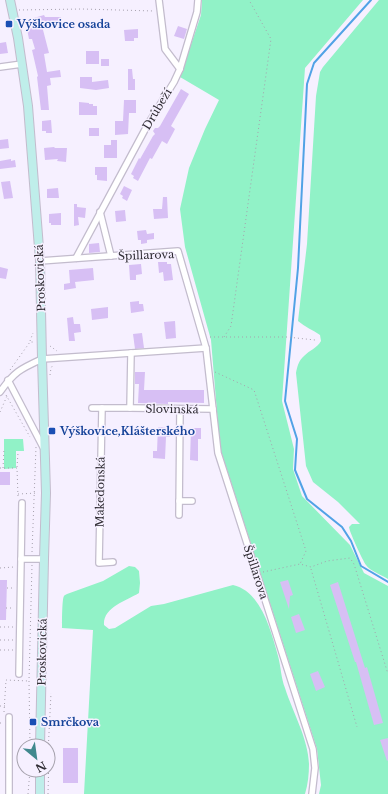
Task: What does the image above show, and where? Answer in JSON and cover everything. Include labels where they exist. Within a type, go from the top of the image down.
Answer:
[{"type":"street","name":"Proskovická","points":[[10,0],[18,38],[28,106],[40,261],[46,493],[40,738]]},
{"type":"street","points":[[159,0],[165,49],[180,69]]},
{"type":"street","name":"Drůbeží","points":[[76,258],[148,124],[174,82],[180,69],[197,12],[198,0]]},
{"type":"street","points":[[0,67],[22,64]]},
{"type":"street","points":[[100,212],[111,256]]},
{"type":"street","name":"Špillarova","points":[[40,261],[178,251],[206,348],[218,454],[313,749],[315,768],[312,794]]},
{"type":"street","points":[[0,392],[8,380],[19,369],[42,359],[206,348]]},
{"type":"street","name":"Slovinská","points":[[130,408],[131,353]]},
{"type":"street","points":[[8,380],[45,451]]},
{"type":"street","name":"Slovinská","points":[[92,408],[213,410]]},
{"type":"street","name":"Makedonská","points":[[102,408],[99,563],[113,562]]},
{"type":"street","points":[[178,515],[180,409]]},
{"type":"street","points":[[179,501],[192,501]]},
{"type":"street","name":"Proskovická","points":[[20,674],[22,503]]},
{"type":"street","points":[[21,558],[44,559]]},
{"type":"street","points":[[8,717],[9,794]]},
{"type":"street","points":[[40,778],[40,794]]},
{"type":"path","points":[[224,337],[231,326],[271,39],[248,0]]},
{"type":"path","points":[[17,10],[95,9],[160,11]]},
{"type":"path","points":[[203,337],[287,337],[315,340]]},
{"type":"path","points":[[8,372],[30,342],[41,342],[47,343],[64,356],[63,363],[57,363],[51,368],[50,379]]},
{"type":"path","points":[[209,370],[254,390],[306,551],[300,564]]},
{"type":"path","points":[[0,392],[7,396],[32,441]]},
{"type":"path","points":[[0,412],[7,396]]},
{"type":"path","points":[[30,738],[29,681],[36,447]]},
{"type":"path","points":[[4,449],[4,468]]},
{"type":"path","points":[[18,453],[18,497]]},
{"type":"path","points":[[0,468],[17,468]]},
{"type":"path","points":[[18,494],[34,492]]},
{"type":"path","points":[[257,573],[300,564],[311,568],[327,561],[350,558],[354,564],[388,674]]},
{"type":"path","points":[[311,568],[357,728]]},
{"type":"path","points":[[7,588],[17,588]]},
{"type":"path","points":[[6,608],[17,608]]},
{"type":"path","points":[[0,627],[17,627]]},
{"type":"path","points":[[0,640],[16,640]]},
{"type":"path","points":[[0,650],[16,650]]},
{"type":"path","points":[[0,706],[5,706],[6,680],[29,681]]},
{"type":"path","points":[[49,738],[51,694]]},
{"type":"path","points":[[28,794],[29,778]]},
{"type":"path","points":[[48,778],[48,794]]},
{"type":"green space","points":[[202,0],[363,0],[305,68],[282,401],[294,449],[293,469],[302,496],[350,545],[364,573],[388,586],[388,794],[319,794],[321,785],[317,749],[220,448],[211,340],[185,247],[180,209],[189,168],[219,100],[180,77],[201,15]]},
{"type":"green space","points":[[379,0],[388,0],[388,579],[370,569],[362,558],[349,527],[352,524],[360,524],[338,502],[313,482],[306,466],[296,373],[301,360],[321,341],[320,335],[298,321],[307,244],[316,96],[320,72]]},
{"type":"green space","points":[[4,439],[23,439],[24,451],[16,451],[16,468],[4,469]]},
{"type":"green space","points":[[129,566],[135,567],[139,571],[139,593],[111,609],[107,614],[104,625],[109,629],[115,628],[151,606],[164,604],[233,585],[243,589],[251,595],[258,604],[272,635],[288,697],[306,745],[309,768],[308,783],[305,794],[84,794],[93,630],[62,628],[63,598],[64,595],[103,581]]},
{"type":"building","points":[[44,15],[45,17],[61,17],[61,23],[48,23],[48,25],[42,26],[49,53],[44,54],[47,72],[60,70],[61,77],[50,78],[51,85],[47,86],[49,110],[41,110],[38,76],[32,50],[35,49],[32,39],[29,39],[27,29],[36,27],[34,18]]},
{"type":"building","points":[[178,26],[187,29],[184,39],[174,36]]},
{"type":"building","points":[[138,29],[138,38],[134,38],[134,41],[125,41],[124,30]]},
{"type":"building","points":[[6,42],[8,53],[0,54],[0,43]]},
{"type":"building","points":[[86,51],[99,51],[99,64],[86,64]]},
{"type":"building","points":[[101,59],[109,59],[109,66],[101,66]]},
{"type":"building","points":[[128,69],[132,69],[133,79],[135,79],[135,90],[128,90]]},
{"type":"building","points":[[80,77],[92,77],[92,82],[108,80],[109,88],[96,90],[80,88]]},
{"type":"building","points":[[181,89],[189,94],[171,126],[175,129],[167,144],[162,141],[152,159],[150,158],[138,181],[133,178],[134,176],[131,174],[139,158],[140,159],[155,134],[153,131],[155,128],[160,126]]},
{"type":"building","points":[[124,100],[136,100],[136,113],[129,113],[128,134],[115,135],[115,121],[123,121]]},
{"type":"building","points":[[79,102],[97,106],[97,115],[79,115]]},
{"type":"building","points":[[51,120],[52,133],[42,131],[42,121]]},
{"type":"building","points":[[89,128],[99,128],[99,136],[89,136]]},
{"type":"building","points":[[8,139],[9,148],[0,149],[0,140]]},
{"type":"building","points":[[111,140],[117,140],[117,158],[104,158],[104,145],[111,145]]},
{"type":"building","points":[[44,148],[67,148],[66,162],[57,161],[58,159],[45,160]]},
{"type":"building","points":[[11,159],[11,161],[15,160],[16,167],[0,169],[0,161]]},
{"type":"building","points":[[95,167],[107,167],[107,181],[97,180],[97,175],[95,175]]},
{"type":"building","points":[[10,181],[13,198],[4,199],[1,182]]},
{"type":"building","points":[[124,186],[132,190],[127,201],[122,198],[123,196],[120,194]]},
{"type":"building","points":[[58,188],[59,198],[47,198],[47,189]]},
{"type":"building","points":[[163,197],[167,197],[168,218],[154,219],[153,209],[162,209]]},
{"type":"building","points":[[74,204],[77,204],[77,207],[86,208],[85,218],[78,217],[79,225],[74,226]]},
{"type":"building","points":[[125,210],[126,221],[116,222],[115,211]]},
{"type":"building","points":[[61,213],[61,225],[51,225],[51,223],[49,223],[49,214]]},
{"type":"building","points":[[146,230],[147,234],[154,233],[154,239],[147,240],[147,243],[141,244],[141,240],[138,240],[137,231]]},
{"type":"building","points":[[99,243],[100,252],[89,253],[89,244]]},
{"type":"building","points":[[158,262],[167,262],[167,264],[171,264],[173,280],[164,281],[163,272],[159,273]]},
{"type":"building","points":[[141,264],[142,274],[136,275],[136,280],[130,280],[129,265]]},
{"type":"building","points":[[0,267],[8,269],[6,279],[0,278]]},
{"type":"building","points":[[93,268],[94,280],[75,282],[76,288],[64,290],[64,284],[70,283],[69,270]]},
{"type":"building","points":[[139,301],[139,304],[143,304],[144,311],[131,313],[130,302]]},
{"type":"building","points":[[108,307],[108,318],[92,320],[91,309]]},
{"type":"building","points":[[73,317],[74,324],[80,324],[81,332],[74,333],[75,341],[69,341],[67,318]]},
{"type":"building","points":[[175,321],[176,338],[166,339],[164,322]]},
{"type":"building","points":[[142,333],[144,348],[135,349],[133,334]]},
{"type":"building","points":[[135,372],[145,372],[144,390],[204,390],[204,403],[138,403],[139,384],[135,384]]},
{"type":"building","points":[[158,427],[170,428],[170,437],[166,437],[165,459],[153,458],[153,451],[157,451]]},
{"type":"building","points":[[191,428],[201,428],[201,439],[198,439],[198,461],[190,460]]},
{"type":"building","points":[[0,472],[10,472],[10,485],[0,485]]},
{"type":"building","points":[[0,580],[7,580],[6,620],[0,620]]},
{"type":"building","points":[[288,580],[293,595],[290,596],[289,609],[280,582]]},
{"type":"building","points":[[338,582],[365,668],[367,667],[383,723],[374,725],[356,662],[330,585]]},
{"type":"building","points":[[299,614],[305,630],[296,633],[291,617]]},
{"type":"building","points":[[318,671],[325,687],[316,691],[310,674]]},
{"type":"building","points":[[388,738],[388,760],[387,761],[380,740]]},
{"type":"building","points":[[63,748],[78,748],[78,783],[63,783]]},
{"type":"waterway","points":[[371,0],[314,63],[307,84],[298,268],[285,401],[297,439],[295,470],[307,499],[342,527],[351,541],[361,566],[388,582]]},
{"type":"place","name":"Výškovice osada","points":[[9,24]]},
{"type":"place","name":"Výškovice,Klášterského","points":[[52,431]]},
{"type":"place","name":"Smrčkova","points":[[33,722]]}]
